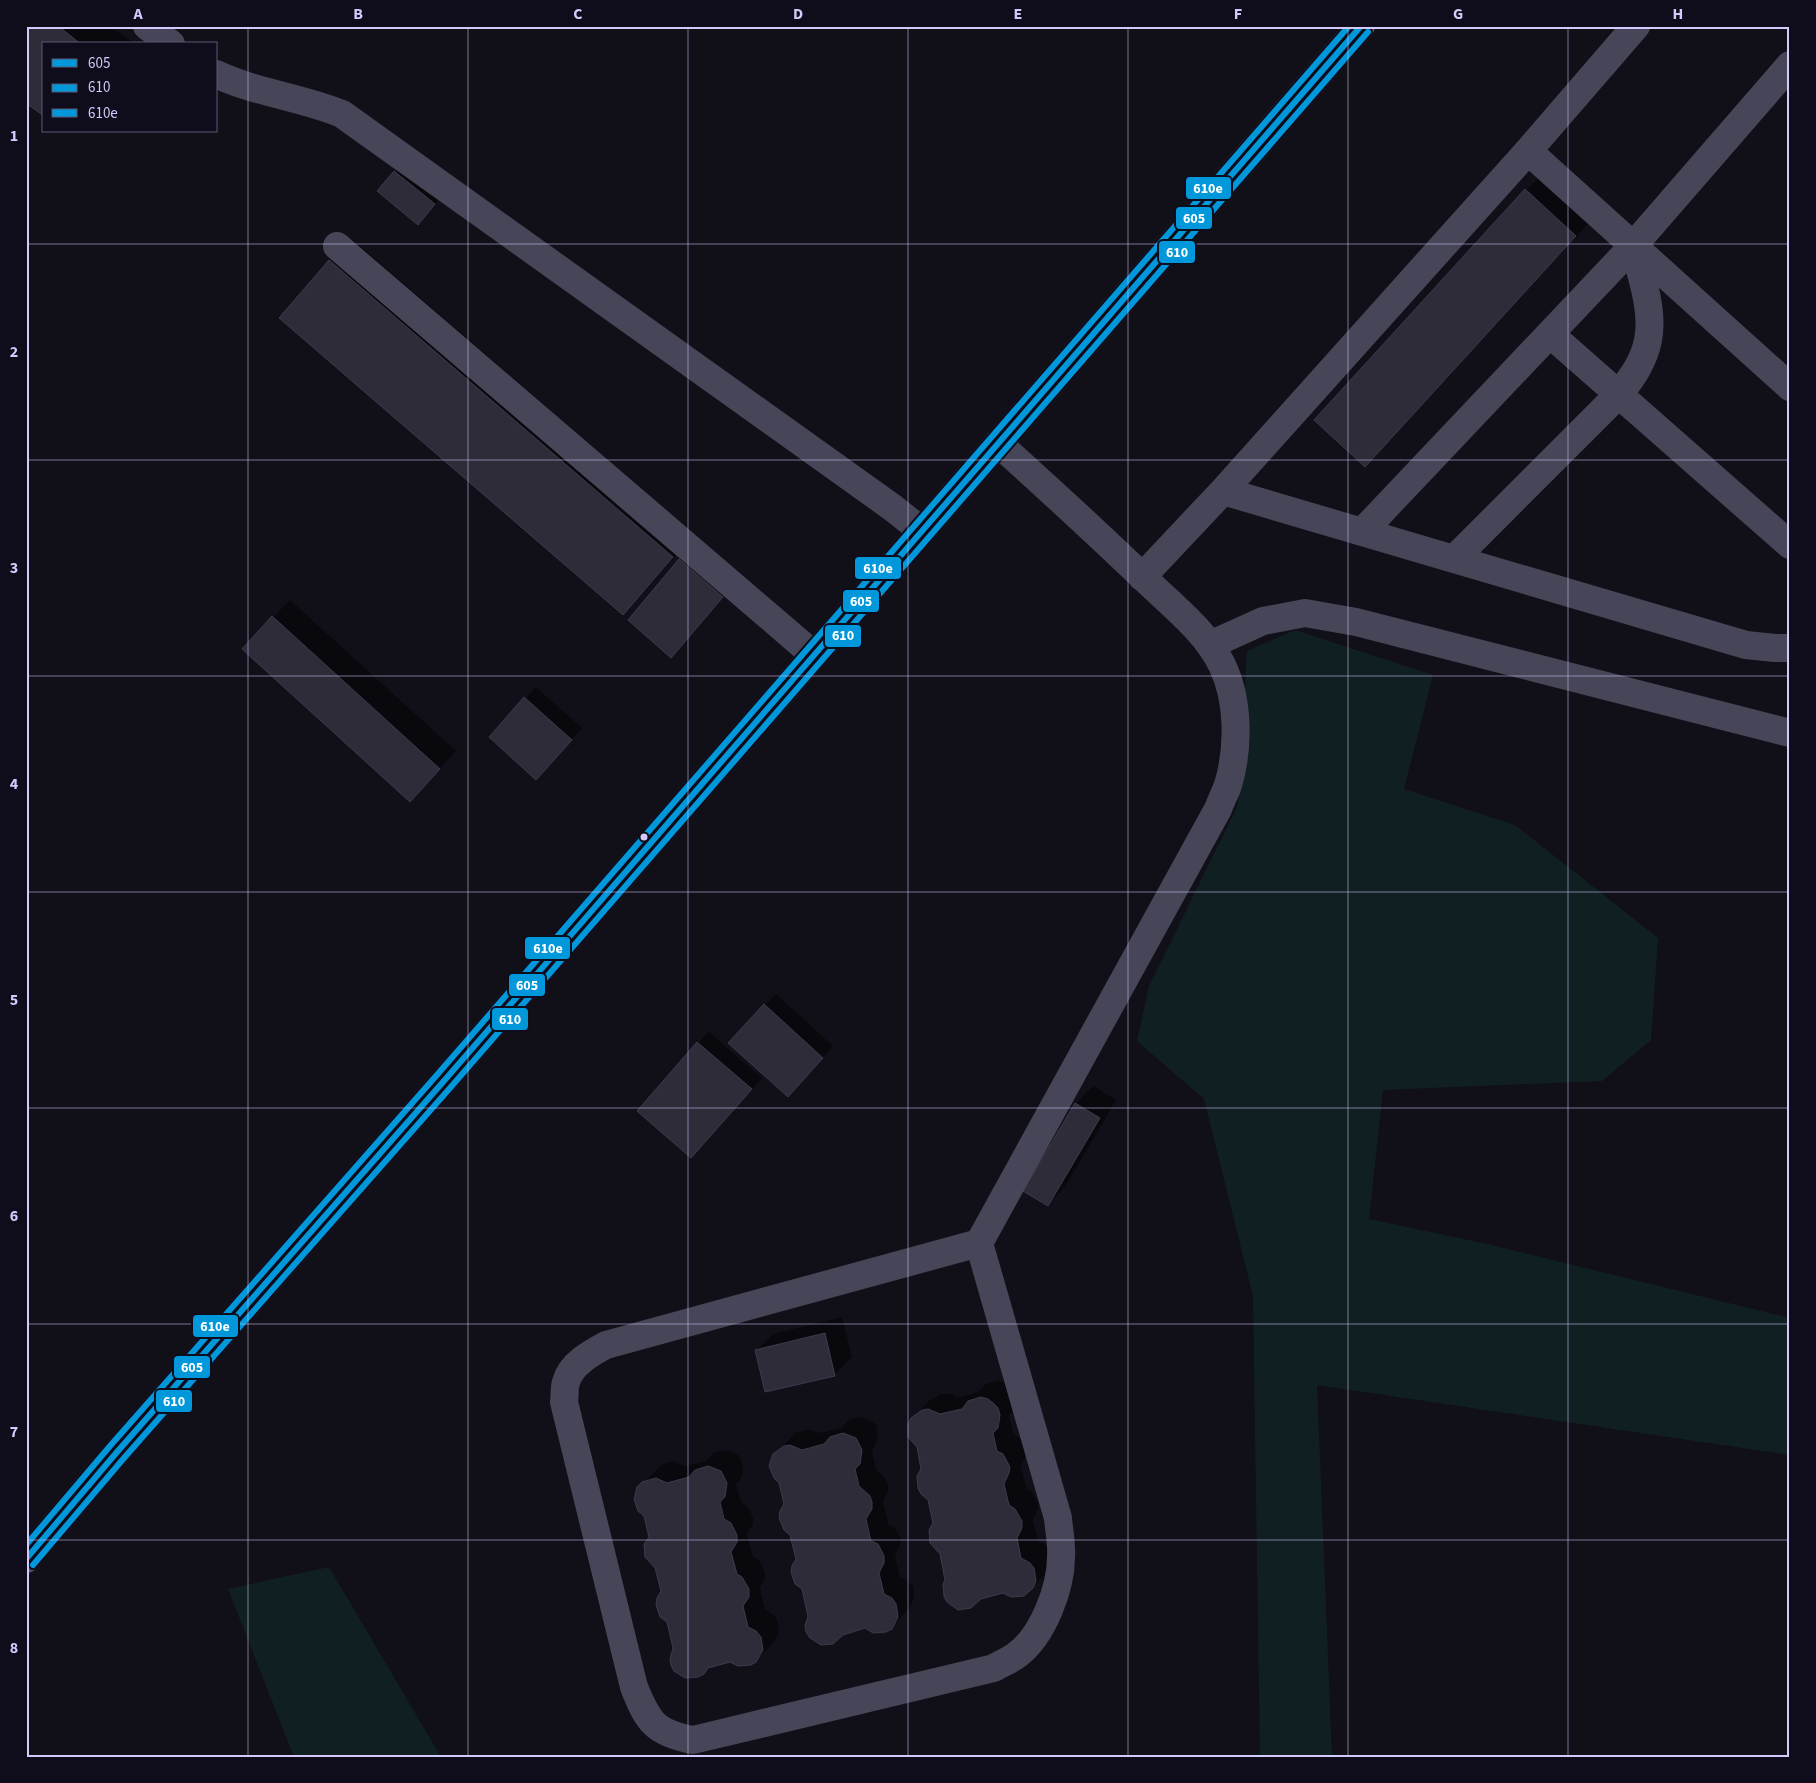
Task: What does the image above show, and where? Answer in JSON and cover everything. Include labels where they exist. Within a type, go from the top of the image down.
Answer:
[{"type":"main road","points":[[26,1560],[117,1452],[436,1089],[1361,26]]},
{"type":"lane","points":[[147,26],[168,42]]},
{"type":"lane","points":[[1142,577],[1223,491],[1528,151],[1636,26]]},
{"type":"lane","points":[[1363,531],[1633,246],[1790,65]]},
{"type":"lane","points":[[218,75],[233,82],[319,105],[342,114],[885,502],[922,531]]},
{"type":"lane","points":[[1528,151],[1790,387]]},
{"type":"lane","points":[[337,246],[814,655]]},
{"type":"lane","points":[[1455,558],[1619,394],[1634,376],[1648,340],[1648,314],[1644,282],[1633,246]]},
{"type":"lane","points":[[1550,334],[1790,545]]},
{"type":"lane","points":[[979,1243],[606,1345],[589,1354],[576,1366],[566,1381],[564,1402],[634,1687],[643,1710],[655,1725],[674,1736],[693,1740],[994,1668],[1017,1655],[1032,1641],[1049,1613],[1055,1592],[1062,1558],[1058,1518],[979,1243],[1218,809],[1228,784],[1233,759],[1234,709],[1230,687],[1222,665],[1210,645],[1142,577],[998,443]]},
{"type":"lane","points":[[1223,491],[1746,645],[1790,648]]},
{"type":"lane","points":[[1210,645],[1263,621],[1305,613],[1366,624],[1790,733]]},
{"type":"shaded area","points":[[1295,630],[1433,675],[1404,789],[1515,825],[1658,938],[1651,1040],[1602,1081],[1383,1090],[1369,1219],[1487,1244],[1790,1318],[1790,1455],[1317,1385],[1332,1757],[1260,1757],[1253,1296],[1204,1099],[1137,1041],[1149,986],[1238,805],[1247,651]]},
{"type":"shaded area","points":[[329,1567],[441,1757],[294,1757],[228,1589]]},
{"type":"building","points":[[26,26],[58,26],[78,42],[42,42],[42,115],[26,103]]},
{"type":"building","points":[[394,171],[435,204],[418,225],[377,191]]},
{"type":"building","points":[[1525,189],[1576,236],[1365,467],[1314,420]]},
{"type":"building","points":[[329,260],[673,557],[623,615],[279,318]]},
{"type":"building","points":[[679,559],[723,597],[671,658],[628,620]]},
{"type":"building","points":[[272,616],[440,769],[410,802],[242,649]]},
{"type":"building","points":[[524,697],[572,740],[536,780],[489,737]]},
{"type":"building","points":[[764,1004],[823,1058],[788,1097],[728,1043]]},
{"type":"building","points":[[697,1042],[752,1089],[691,1158],[637,1111]]},
{"type":"building","points":[[1075,1103],[1100,1118],[1048,1206],[1023,1191]]},
{"type":"building","points":[[825,1333],[835,1376],[765,1392],[755,1350]]},
{"type":"building","points":[[981,1397],[988,1399],[998,1408],[1000,1415],[998,1428],[993,1433],[997,1451],[1003,1454],[1010,1467],[1004,1484],[1009,1505],[1015,1509],[1022,1521],[1022,1528],[1017,1538],[1021,1558],[1030,1563],[1034,1568],[1036,1581],[1033,1588],[1024,1596],[1011,1597],[1003,1593],[981,1599],[971,1608],[958,1610],[947,1602],[944,1597],[943,1584],[945,1580],[940,1554],[930,1543],[929,1530],[933,1523],[928,1500],[921,1494],[918,1488],[917,1476],[921,1469],[917,1447],[908,1437],[908,1424],[911,1418],[922,1410],[928,1409],[940,1414],[962,1409],[968,1401]]},
{"type":"building","points":[[843,1433],[856,1438],[862,1450],[860,1464],[855,1469],[859,1486],[870,1496],[872,1502],[872,1509],[866,1519],[871,1541],[878,1544],[884,1556],[884,1563],[879,1573],[884,1594],[892,1598],[896,1604],[898,1617],[892,1629],[886,1632],[873,1633],[865,1628],[843,1635],[833,1644],[821,1645],[810,1638],[806,1632],[805,1626],[808,1616],[802,1589],[795,1584],[791,1572],[796,1559],[790,1535],[784,1530],[779,1518],[784,1504],[779,1483],[774,1478],[769,1466],[773,1454],[784,1446],[790,1445],[802,1450],[824,1444],[830,1437]]},
{"type":"building","points":[[708,1466],[721,1471],[727,1483],[725,1497],[720,1502],[724,1519],[731,1523],[737,1535],[737,1542],[731,1552],[737,1574],[742,1577],[749,1589],[749,1597],[743,1606],[748,1627],[756,1631],[761,1637],[763,1650],[756,1662],[751,1665],[738,1666],[730,1662],[708,1668],[704,1674],[698,1677],[685,1678],[674,1671],[671,1665],[670,1659],[673,1648],[667,1622],[660,1617],[656,1605],[661,1591],[655,1568],[645,1557],[644,1544],[649,1537],[644,1516],[638,1511],[634,1499],[637,1487],[642,1482],[656,1478],[667,1483],[689,1477],[695,1470]]},
{"type":"transit line","name":"610e","points":[[26,1545],[110,1446],[436,1076],[1349,26]]},
{"type":"transit line","name":"605","points":[[26,1559],[117,1452],[443,1082],[1361,26]]},
{"type":"transit line","name":"610","points":[[33,1565],[124,1458],[450,1088],[1368,32]]}]
